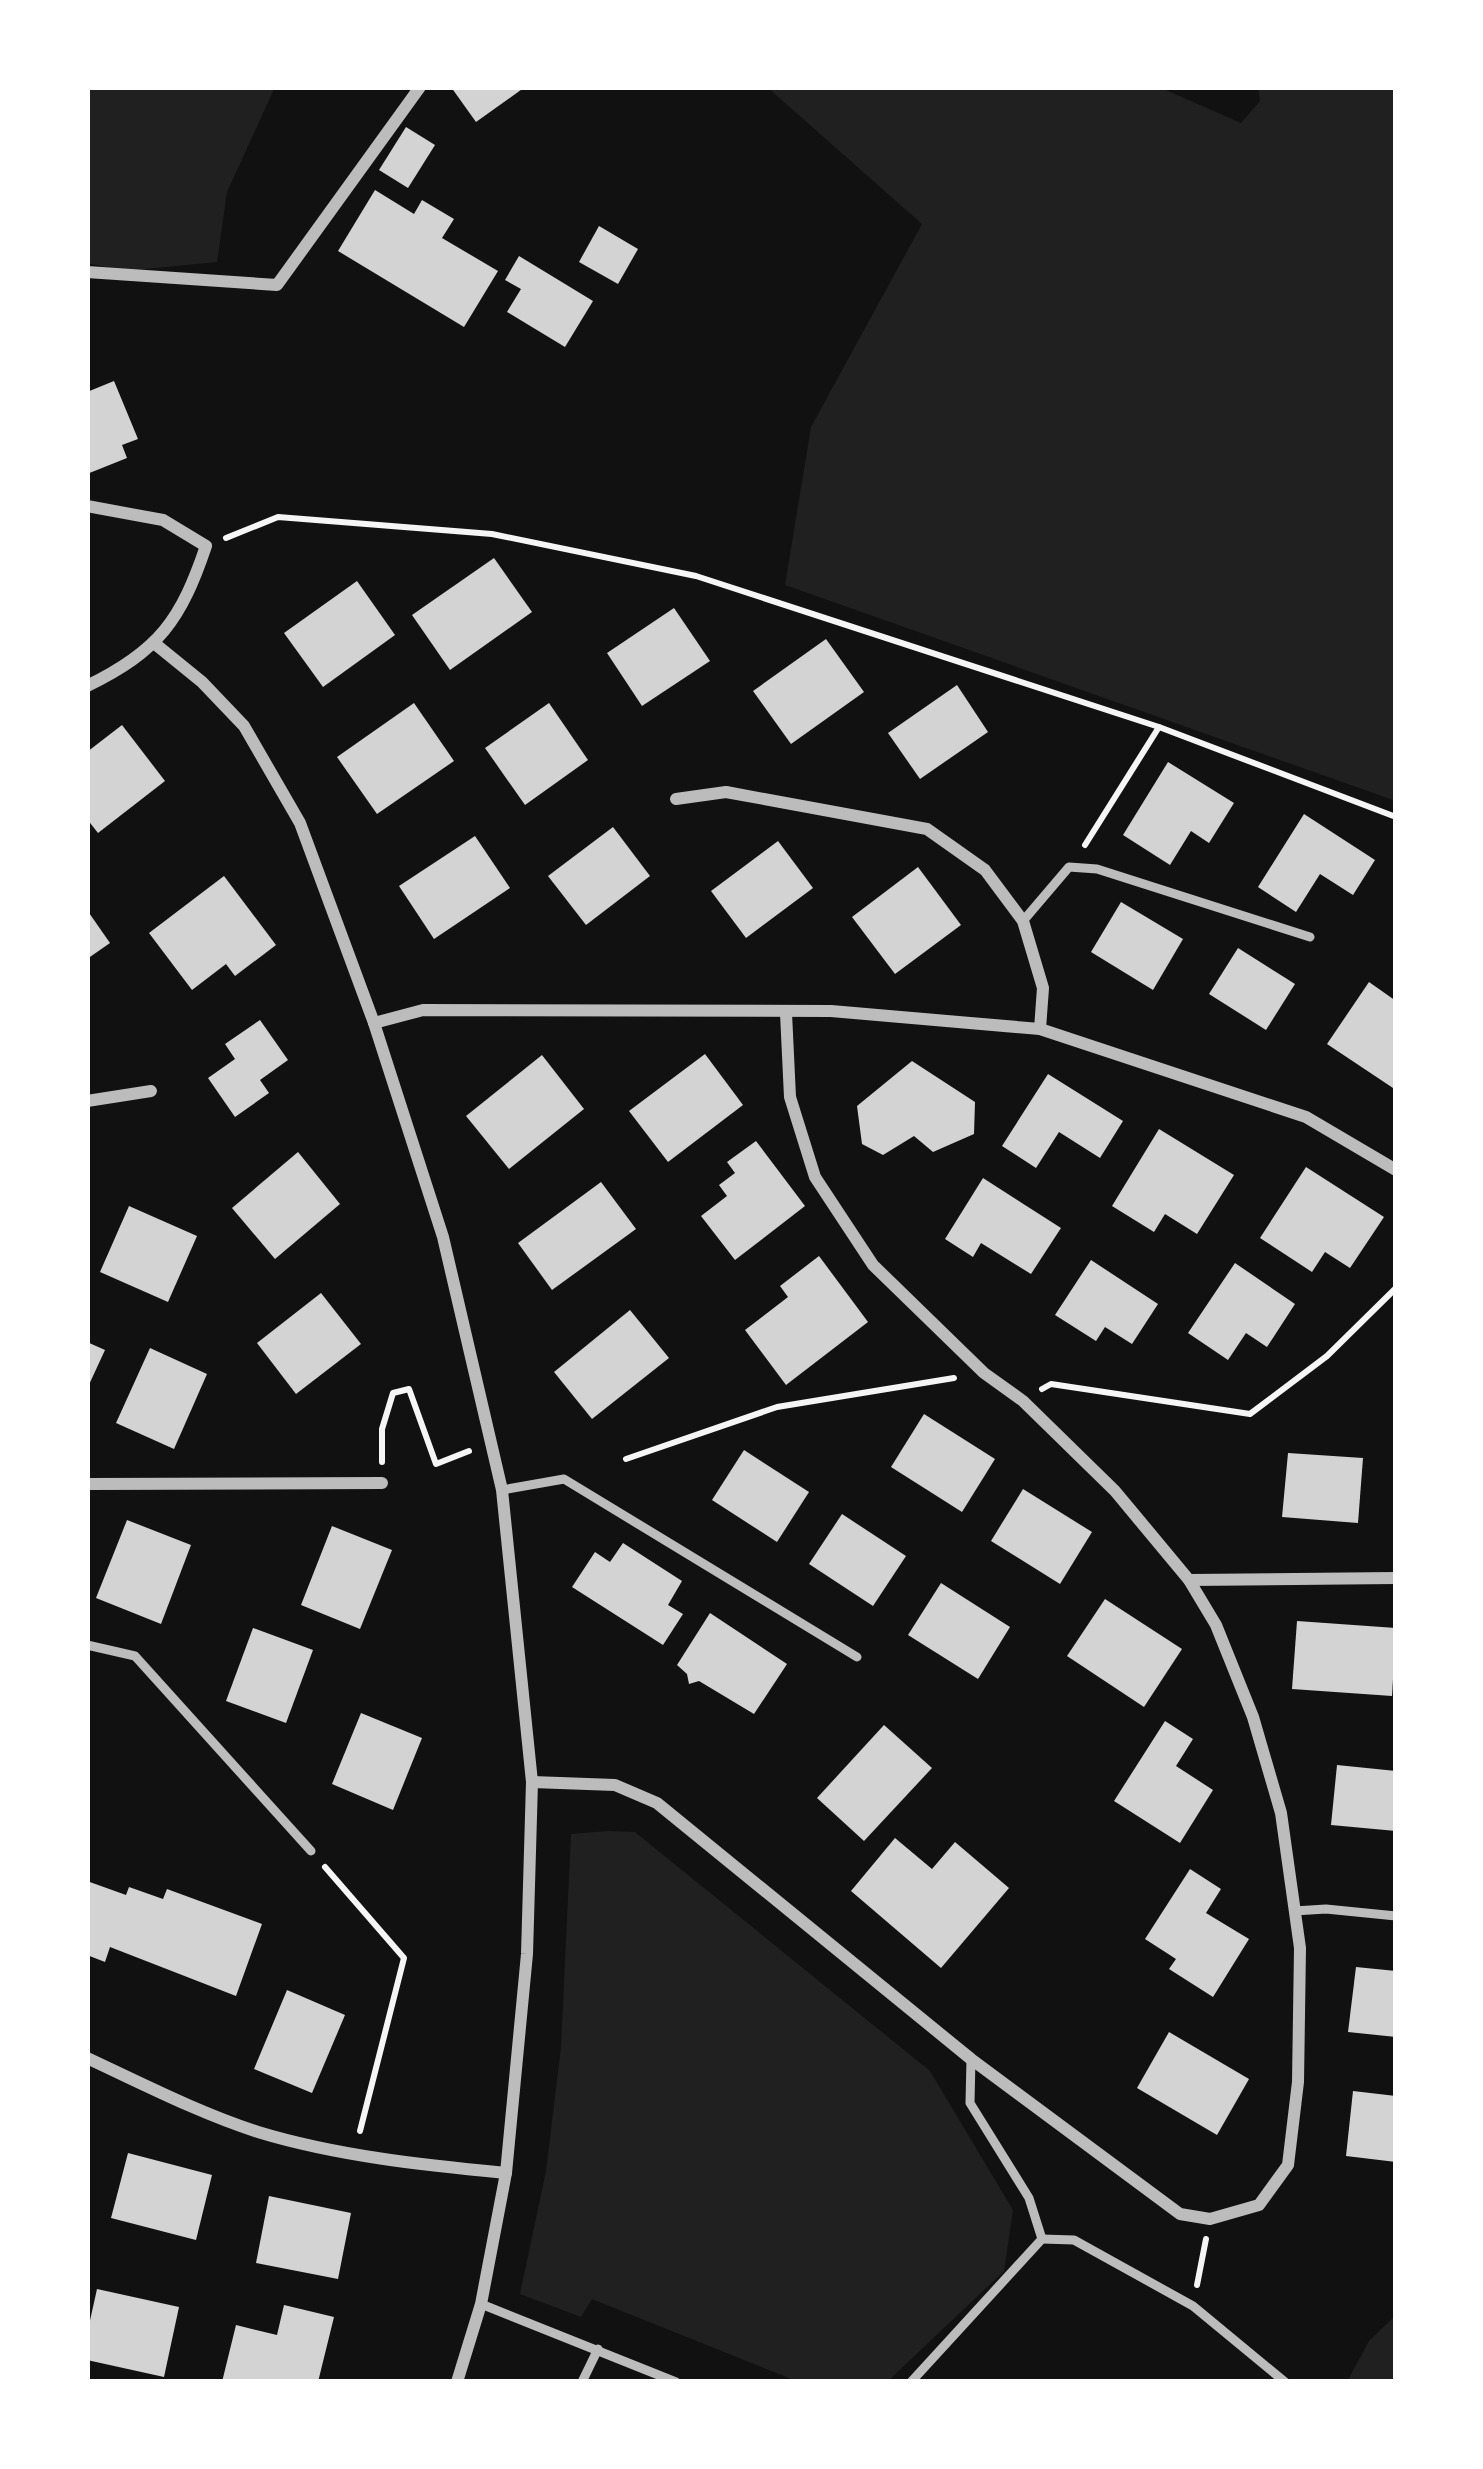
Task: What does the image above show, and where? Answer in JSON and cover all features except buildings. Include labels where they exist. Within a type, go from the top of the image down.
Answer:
[{"type":"street","points":[[87,272],[277,285],[420,87]]},
{"type":"street","points":[[87,506],[163,520],[206,546],[188,598],[154,643],[87,686]]},
{"type":"street","points":[[154,643],[202,682],[244,727],[300,823],[374,1023],[443,1237],[502,1490],[532,1782],[527,1954],[506,2173],[481,2304],[457,2382]]},
{"type":"street","points":[[676,799],[726,792],[927,829],[985,869],[1023,921],[1043,988],[1040,1029]]},
{"type":"street","points":[[374,1023],[423,1010],[831,1011],[1040,1029],[1306,1118],[1396,1170]]},
{"type":"street","points":[[532,1782],[615,1785],[657,1803],[971,2059],[1180,2214],[1210,2218],[1258,2205],[1288,2164],[1298,2083],[1300,1948],[1281,1813],[1253,1718],[1216,1625],[1189,1580],[1115,1491],[1023,1400],[984,1372],[873,1265],[814,1177],[790,1097],[786,1013]]},
{"type":"street","points":[[87,1101],[151,1091]]},
{"type":"street","points":[[87,1484],[382,1483]]},
{"type":"street","points":[[1189,1580],[1396,1578]]},
{"type":"street","points":[[87,2058],[260,2132],[355,2153],[506,2173]]},
{"type":"lane","points":[[1023,921],[1069,867],[1096,869],[1310,937]]},
{"type":"lane","points":[[502,1490],[564,1479],[857,1657]]},
{"type":"lane","points":[[87,1646],[135,1656],[311,1851]]},
{"type":"lane","points":[[1294,1912],[1325,1909],[1396,1916]]},
{"type":"lane","points":[[971,2059],[970,2102],[1029,2198],[1042,2239]]},
{"type":"lane","points":[[911,2382],[1042,2239],[1074,2240],[1193,2306],[1285,2382]]},
{"type":"lane","points":[[481,2304],[676,2382]]},
{"type":"lane","points":[[582,2382],[598,2349]]},
{"type":"path","points":[[206,546],[278,517],[493,534],[696,576],[1159,727],[1396,817]]},
{"type":"path","points":[[1092,835],[1159,727]]},
{"type":"path","points":[[1023,1400],[1051,1384],[1250,1414],[1327,1356],[1396,1288]]},
{"type":"path","points":[[626,1459],[777,1407],[984,1372]]},
{"type":"path","points":[[382,1483],[382,1430],[393,1394],[409,1389],[436,1464],[493,1443]]},
{"type":"path","points":[[311,1851],[404,1958],[355,2153]]},
{"type":"path","points":[[1193,2306],[1210,2218]]},
{"type":"shaded area","points":[[87,87],[275,87],[227,192],[217,262],[124,271],[87,263]]},
{"type":"shaded area","points":[[767,87],[1159,87],[1241,123],[1260,101],[1258,87],[1396,87],[1396,801],[785,585],[811,427],[922,224]]},
{"type":"shaded area","points":[[635,1832],[930,2071],[1013,2210],[1004,2271],[889,2380],[799,2382],[592,2299],[581,2317],[520,2294],[546,2171],[561,2047],[571,1834]]},
{"type":"shaded area","points":[[1396,2315],[1396,2382],[1347,2382],[1369,2341]]}]
